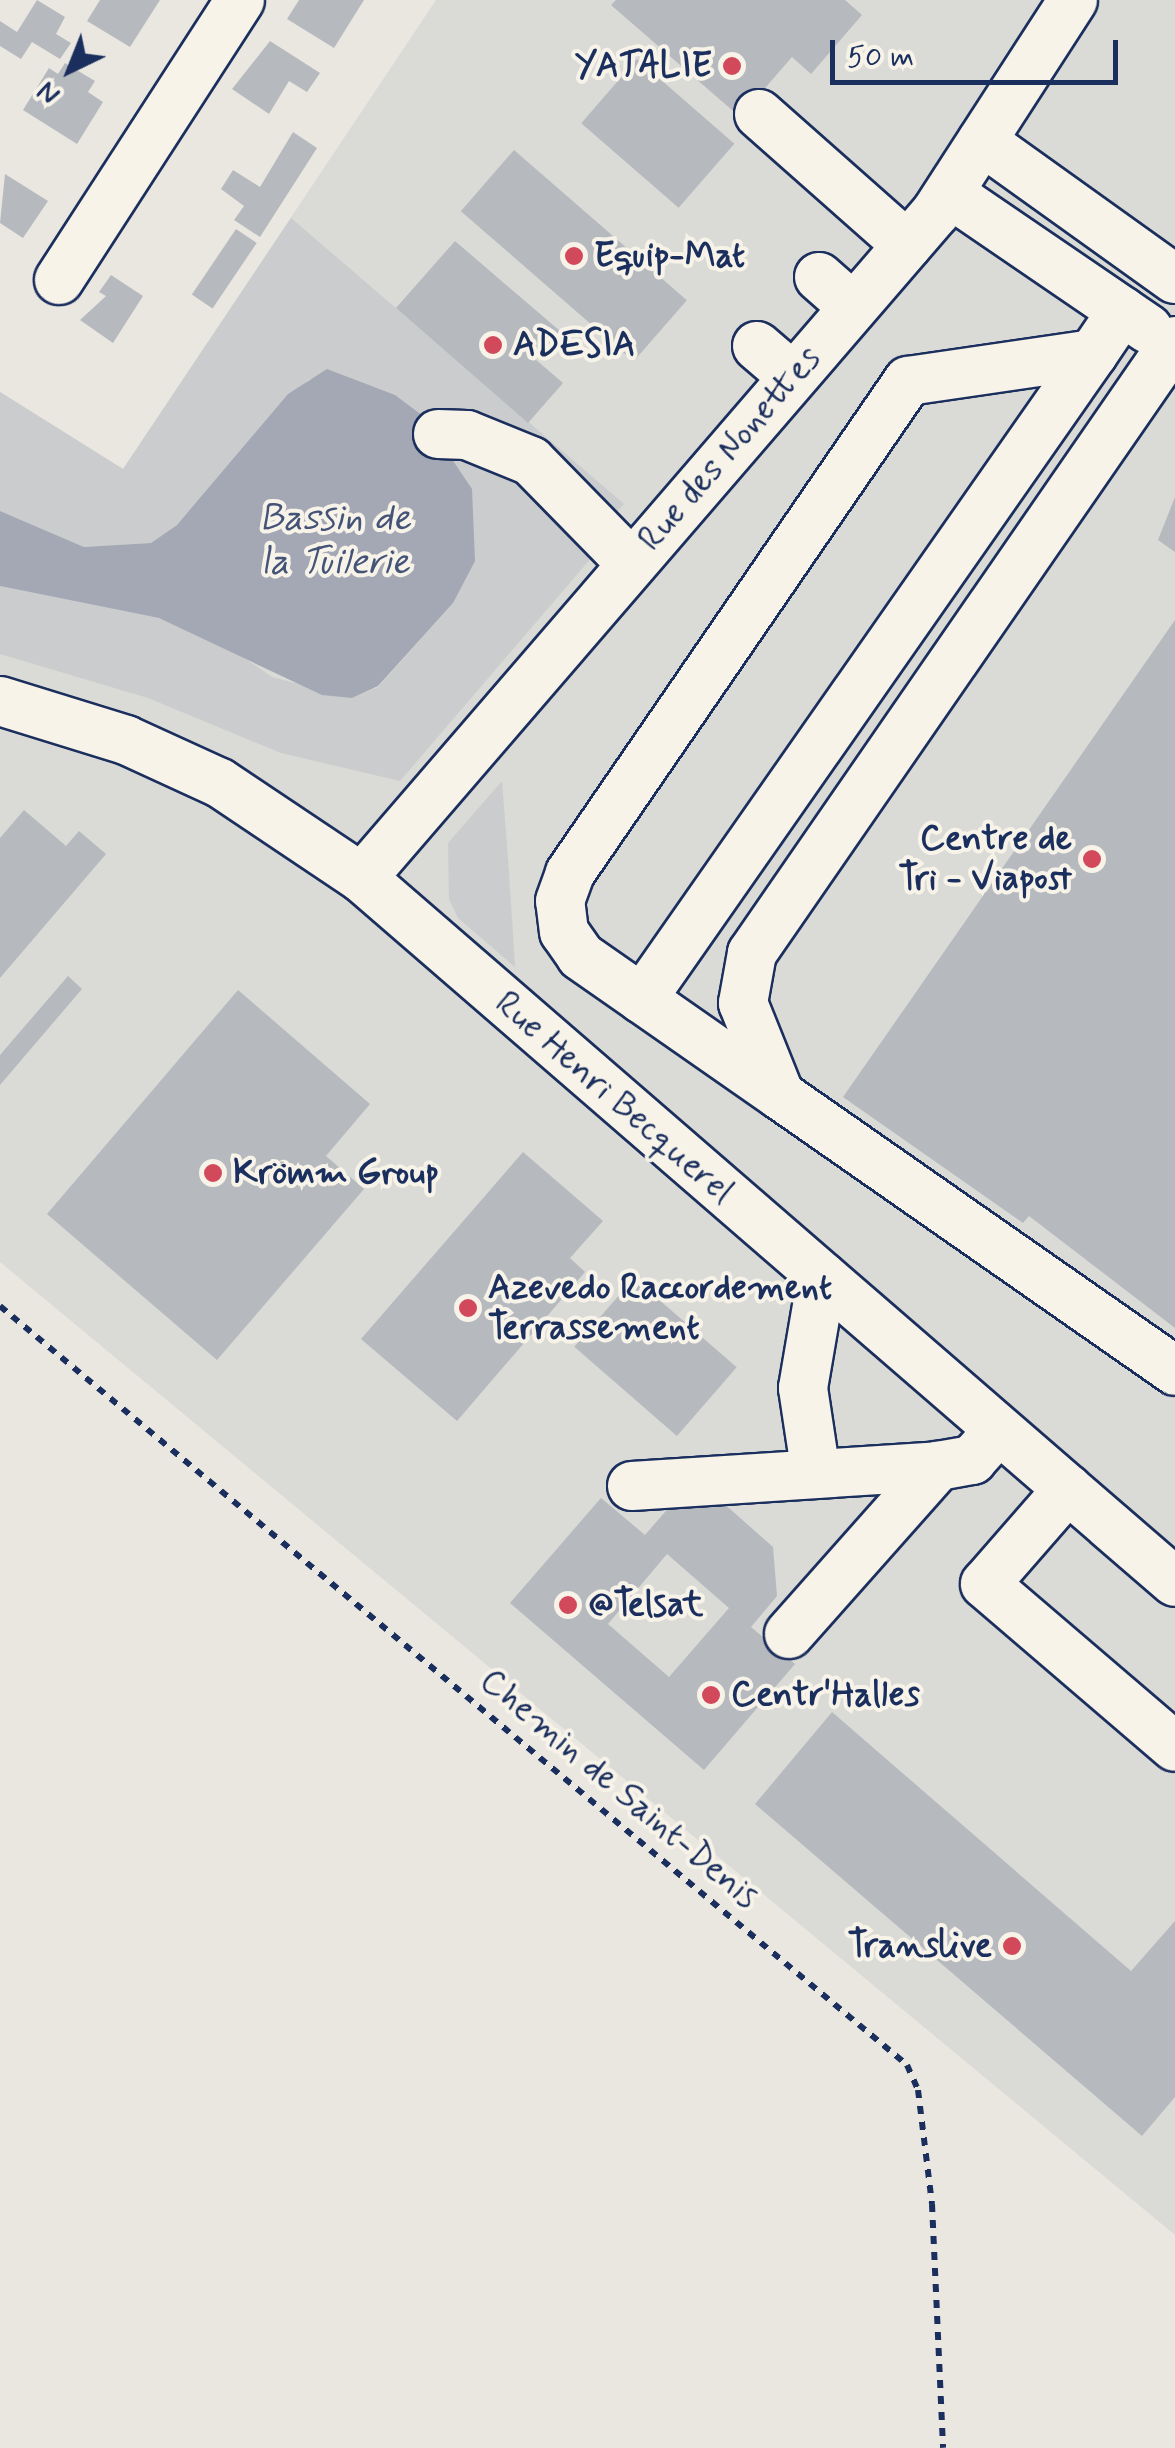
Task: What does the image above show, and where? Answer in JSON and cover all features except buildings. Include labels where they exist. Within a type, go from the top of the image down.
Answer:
[{"type":"street","points":[[59,280],[240,0]]},
{"type":"street","name":"Rue des Nonettes","points":[[362,878],[632,563],[698,451],[775,361],[836,292],[907,245],[948,193],[1073,0]]},
{"type":"street","points":[[759,114],[907,245]]},
{"type":"street","points":[[982,140],[1175,279]]},
{"type":"street","points":[[780,1095],[743,1003],[752,953],[1173,344],[948,193]]},
{"type":"street","points":[[642,998],[1122,311]]},
{"type":"street","points":[[1093,354],[908,381],[570,873],[560,901],[564,932],[582,956],[1175,1371]]},
{"type":"street","points":[[438,434],[467,435],[532,462],[632,563]]},
{"type":"street","name":"Rue Henri Becquerel","points":[[0,701],[126,740],[220,783],[362,878],[1175,1582]]},
{"type":"street","points":[[816,1474],[803,1388],[822,1277]]},
{"type":"street","points":[[632,1486],[938,1466],[972,1460],[999,1430]]},
{"type":"street","points":[[789,1634],[938,1466]]},
{"type":"street","points":[[1068,1490],[985,1584],[1175,1747]]},
{"type":"path","name":"Chemin de Saint-Denis","points":[[0,1306],[906,2065],[918,2090],[932,2204],[943,2448]]},
{"type":"shaded area","points":[[436,0],[1175,0],[1175,2235],[0,1262],[0,392],[123,469]]},
{"type":"shaded area","points":[[291,218],[624,504],[609,520],[460,417],[432,408],[441,433],[309,379],[177,525],[151,543],[84,547],[0,511],[0,392],[123,469]]},
{"type":"shaded area","points":[[452,451],[493,455],[588,542],[592,557],[400,781],[281,753],[148,698],[0,654],[0,586],[159,618],[227,646],[272,677],[352,698],[378,687],[453,603]]},
{"type":"shaded area","points":[[502,781],[515,967],[458,918],[449,899],[448,843]]},
{"type":"water","name":"Bassin de la Tuilerie","points":[[327,369],[395,395],[423,416],[472,489],[475,561],[453,603],[378,686],[352,698],[322,695],[159,618],[0,586],[0,511],[84,547],[151,543],[177,525],[288,394]]},
{"type":"place","name":"YATALIE","points":[[732,66]]},
{"type":"place","name":"Equip-Mat","points":[[574,256]]},
{"type":"place","name":"ADESIA","points":[[493,345]]},
{"type":"place","name":"Centre de Tri - Viapost","points":[[1092,859]]},
{"type":"place","name":"Krömm Group","points":[[213,1173]]},
{"type":"place","name":"Azevedo Raccordement Terrassement","points":[[468,1308]]},
{"type":"place","name":"@Telsat","points":[[568,1605]]},
{"type":"place","name":"Centr'Halles","points":[[711,1695]]},
{"type":"place","name":"Translive","points":[[1012,1946]]}]
